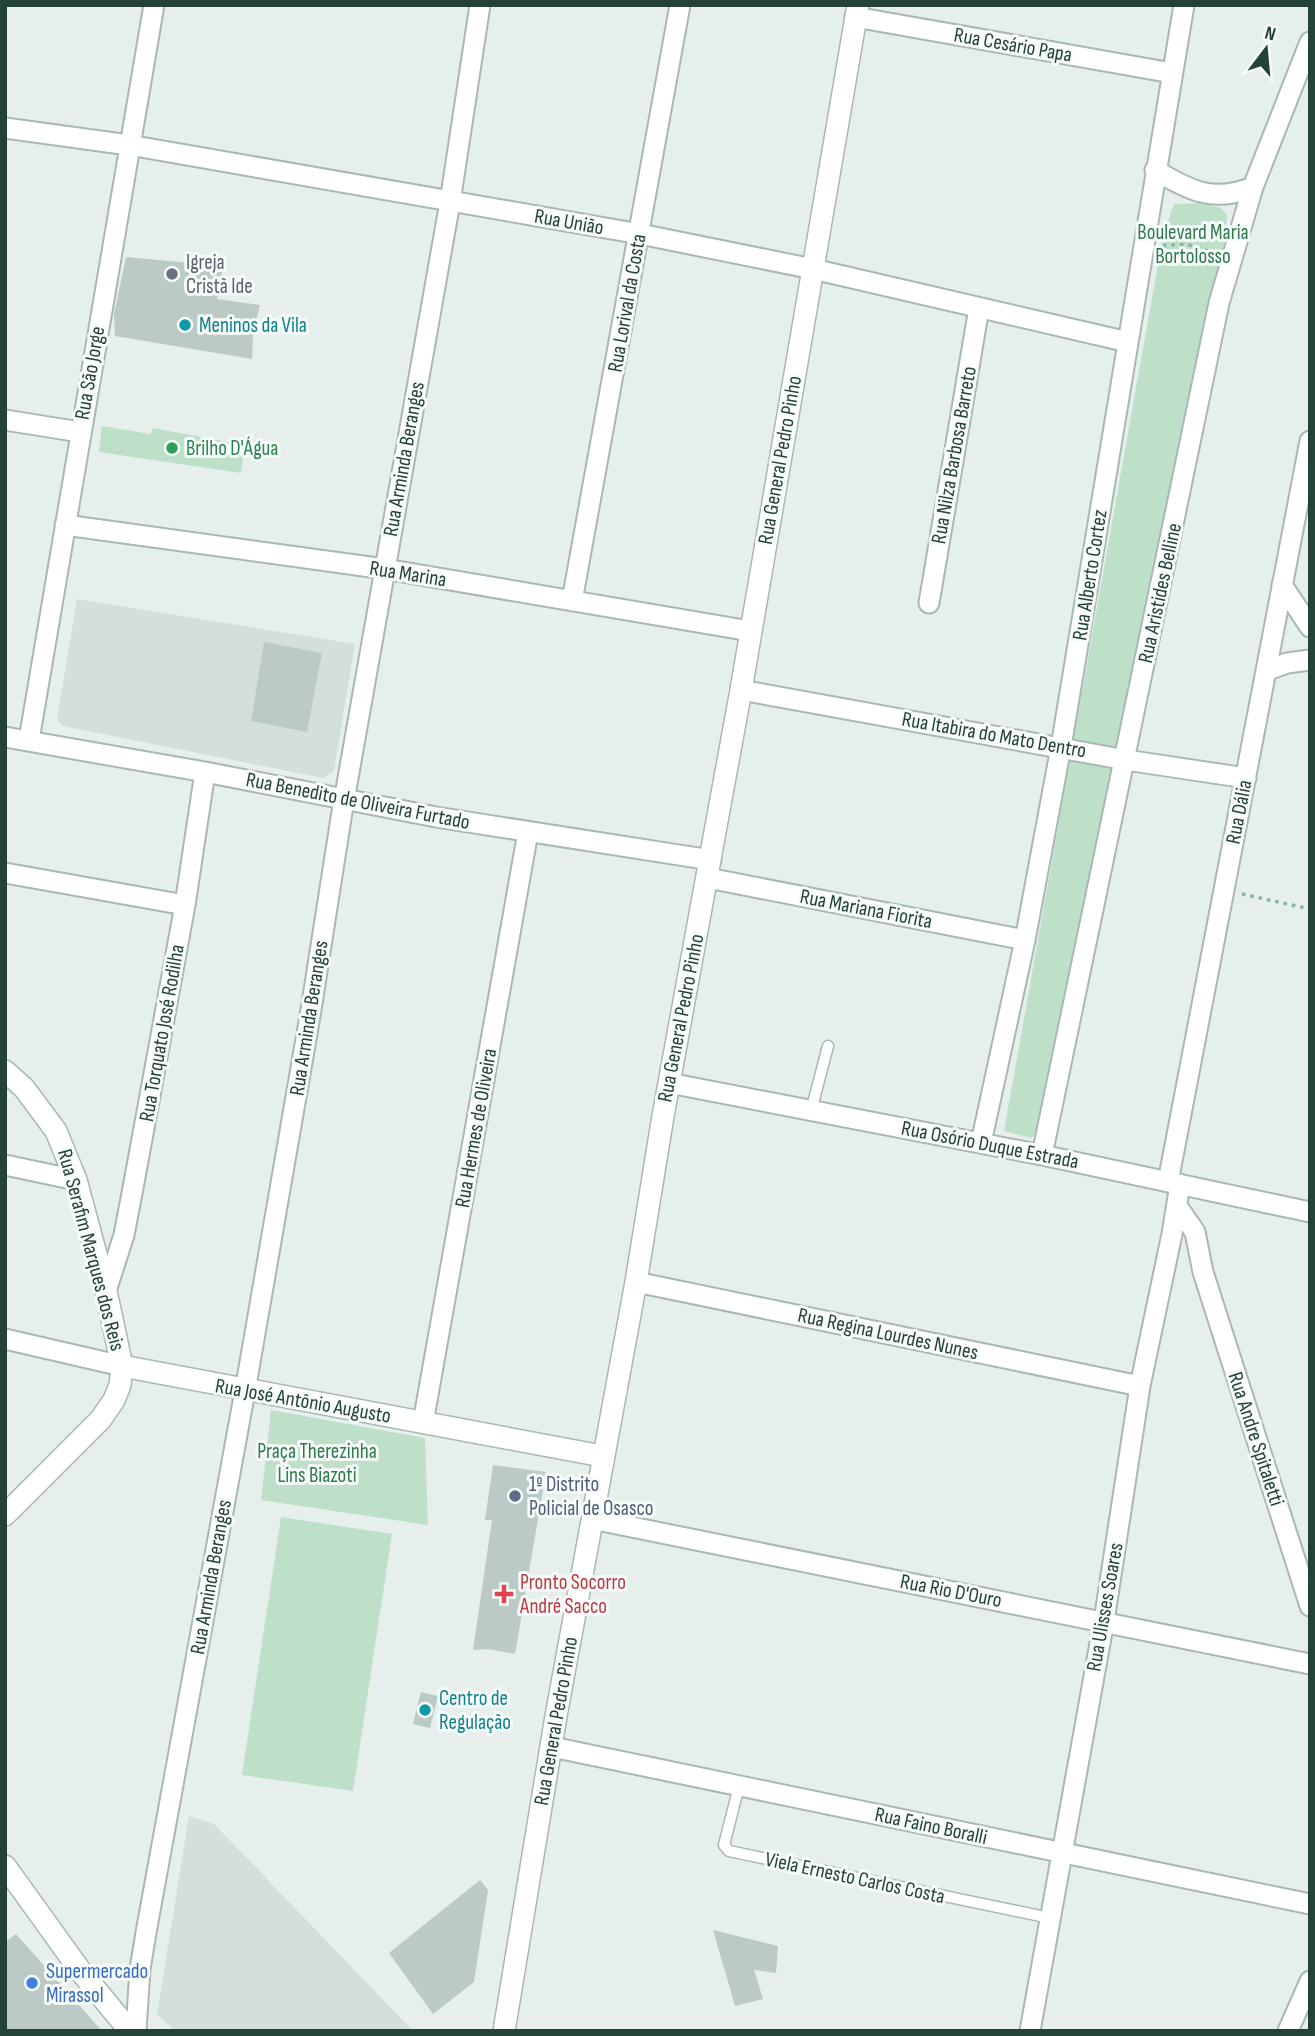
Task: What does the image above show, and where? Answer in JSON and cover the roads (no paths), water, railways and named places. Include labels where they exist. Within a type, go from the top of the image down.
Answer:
[{"type":"street","name":"Rua São Jorge","points":[[29,740],[154,5]]},
{"type":"street","name":"Rua Arminda Beranges","points":[[136,2031],[140,1969],[147,1927],[310,1016],[345,800],[450,202],[480,5]]},
{"type":"street","name":"Rua Lorival da Costa","points":[[572,601],[680,5]]},
{"type":"street","name":"Rua Alberto Cortez","points":[[981,1143],[1025,940],[1061,747],[1184,5]]},
{"type":"street","name":"Rua Cesário Papa","points":[[857,11],[1172,73]]},
{"type":"street","name":"Rua General Pedro Pinho","points":[[505,2031],[602,1456],[636,1282],[669,1083],[741,690],[857,11]]},
{"type":"street","name":"Rua Aristides Belline","points":[[1042,1155],[1219,303],[1253,187],[1310,41]]},
{"type":"street","name":"Rua União","points":[[5,128],[130,145],[640,234],[813,269],[1128,342]]},
{"type":"street","points":[[1155,170],[1200,194],[1236,194],[1253,187]]},
{"type":"street","name":"Rua Nilza Barbosa Barreto","points":[[929,603],[979,308]]},
{"type":"street","points":[[5,420],[80,432]]},
{"type":"street","name":"Rua Dália","points":[[1174,1183],[1223,890],[1268,670],[1310,441]]},
{"type":"street","name":"Rua Marina","points":[[65,525],[385,569],[750,631]]},
{"type":"street","points":[[1282,585],[1310,627]]},
{"type":"street","points":[[1268,670],[1287,663],[1310,660]]},
{"type":"street","name":"Rua Itabira do Mato Dentro","points":[[741,690],[1126,760],[1246,778]]},
{"type":"street","name":"Rua Benedito de Oliveira Furtado","points":[[5,737],[528,832],[709,869]]},
{"type":"street","name":"Rua Torquato José Rodilha","points":[[106,1291],[124,1235],[185,905],[205,772]]},
{"type":"street","name":"Rua Hermes de Oliveira","points":[[424,1423],[528,832]]},
{"type":"street","name":"Rua Mariana Fiorita","points":[[709,869],[1025,940]]},
{"type":"street","points":[[5,873],[185,905]]},
{"type":"street","name":"Rua Serafim Marques dos Reis","points":[[5,1071],[24,1088],[56,1130],[76,1180],[106,1291],[122,1366]]},
{"type":"street","name":"Rua Osório Duque Estrada","points":[[669,1083],[1042,1155],[1310,1212]]},
{"type":"street","points":[[5,1165],[76,1180]]},
{"type":"street","name":"Rua Ulisses Soares","points":[[1030,2031],[1104,1621],[1140,1386],[1177,1206],[1174,1183]]},
{"type":"street","name":"Rua Andre Spitaletti","points":[[1177,1206],[1195,1232],[1203,1272],[1310,1606]]},
{"type":"street","name":"Rua Andre Spitaletti","points":[[1172,1234],[1203,1272]]},
{"type":"street","name":"Rua Regina Lourdes Nunes","points":[[636,1282],[1140,1386]]},
{"type":"street","name":"Rua José Antônio Augusto","points":[[5,1339],[245,1391],[602,1456]]},
{"type":"street","points":[[5,1515],[102,1419],[114,1401],[120,1385],[122,1366]]},
{"type":"street","name":"Rua Rio D'Ouro","points":[[592,1519],[1310,1664]]},
{"type":"street","name":"Rua Faino Boralli","points":[[552,1747],[1310,1904]]},
{"type":"street","points":[[5,1866],[82,1973],[130,2031]]},
{"type":"street","points":[[1288,2031],[1310,1981]]},
{"type":"lane","points":[[811,1111],[828,1046]]},
{"type":"lane","name":"Viela Ernesto Carlos Costa","points":[[739,1786],[724,1845],[729,1852],[1050,1918]]},
{"type":"place","name":"Igreja Cristã Ide","points":[[172,274]]},
{"type":"place","name":"Meninos da Vila","points":[[185,325]]},
{"type":"place","name":"Brilho D'Água","points":[[172,448]]},
{"type":"place","name":"1º Distrito Policial de Osasco","points":[[515,1496]]},
{"type":"place","name":"Pronto Socorro André Sacco","points":[[504,1594]]},
{"type":"place","name":"Centro de Regulação","points":[[425,1710]]},
{"type":"place","name":"Supermercado Mirassol","points":[[32,1983]]},
{"type":"park label","name":"Boulevard Maria Bortolosso","points":[[1193,244]]},
{"type":"park label","name":"Praça Therezinha Lins Biazoti","points":[[317,1463]]}]
